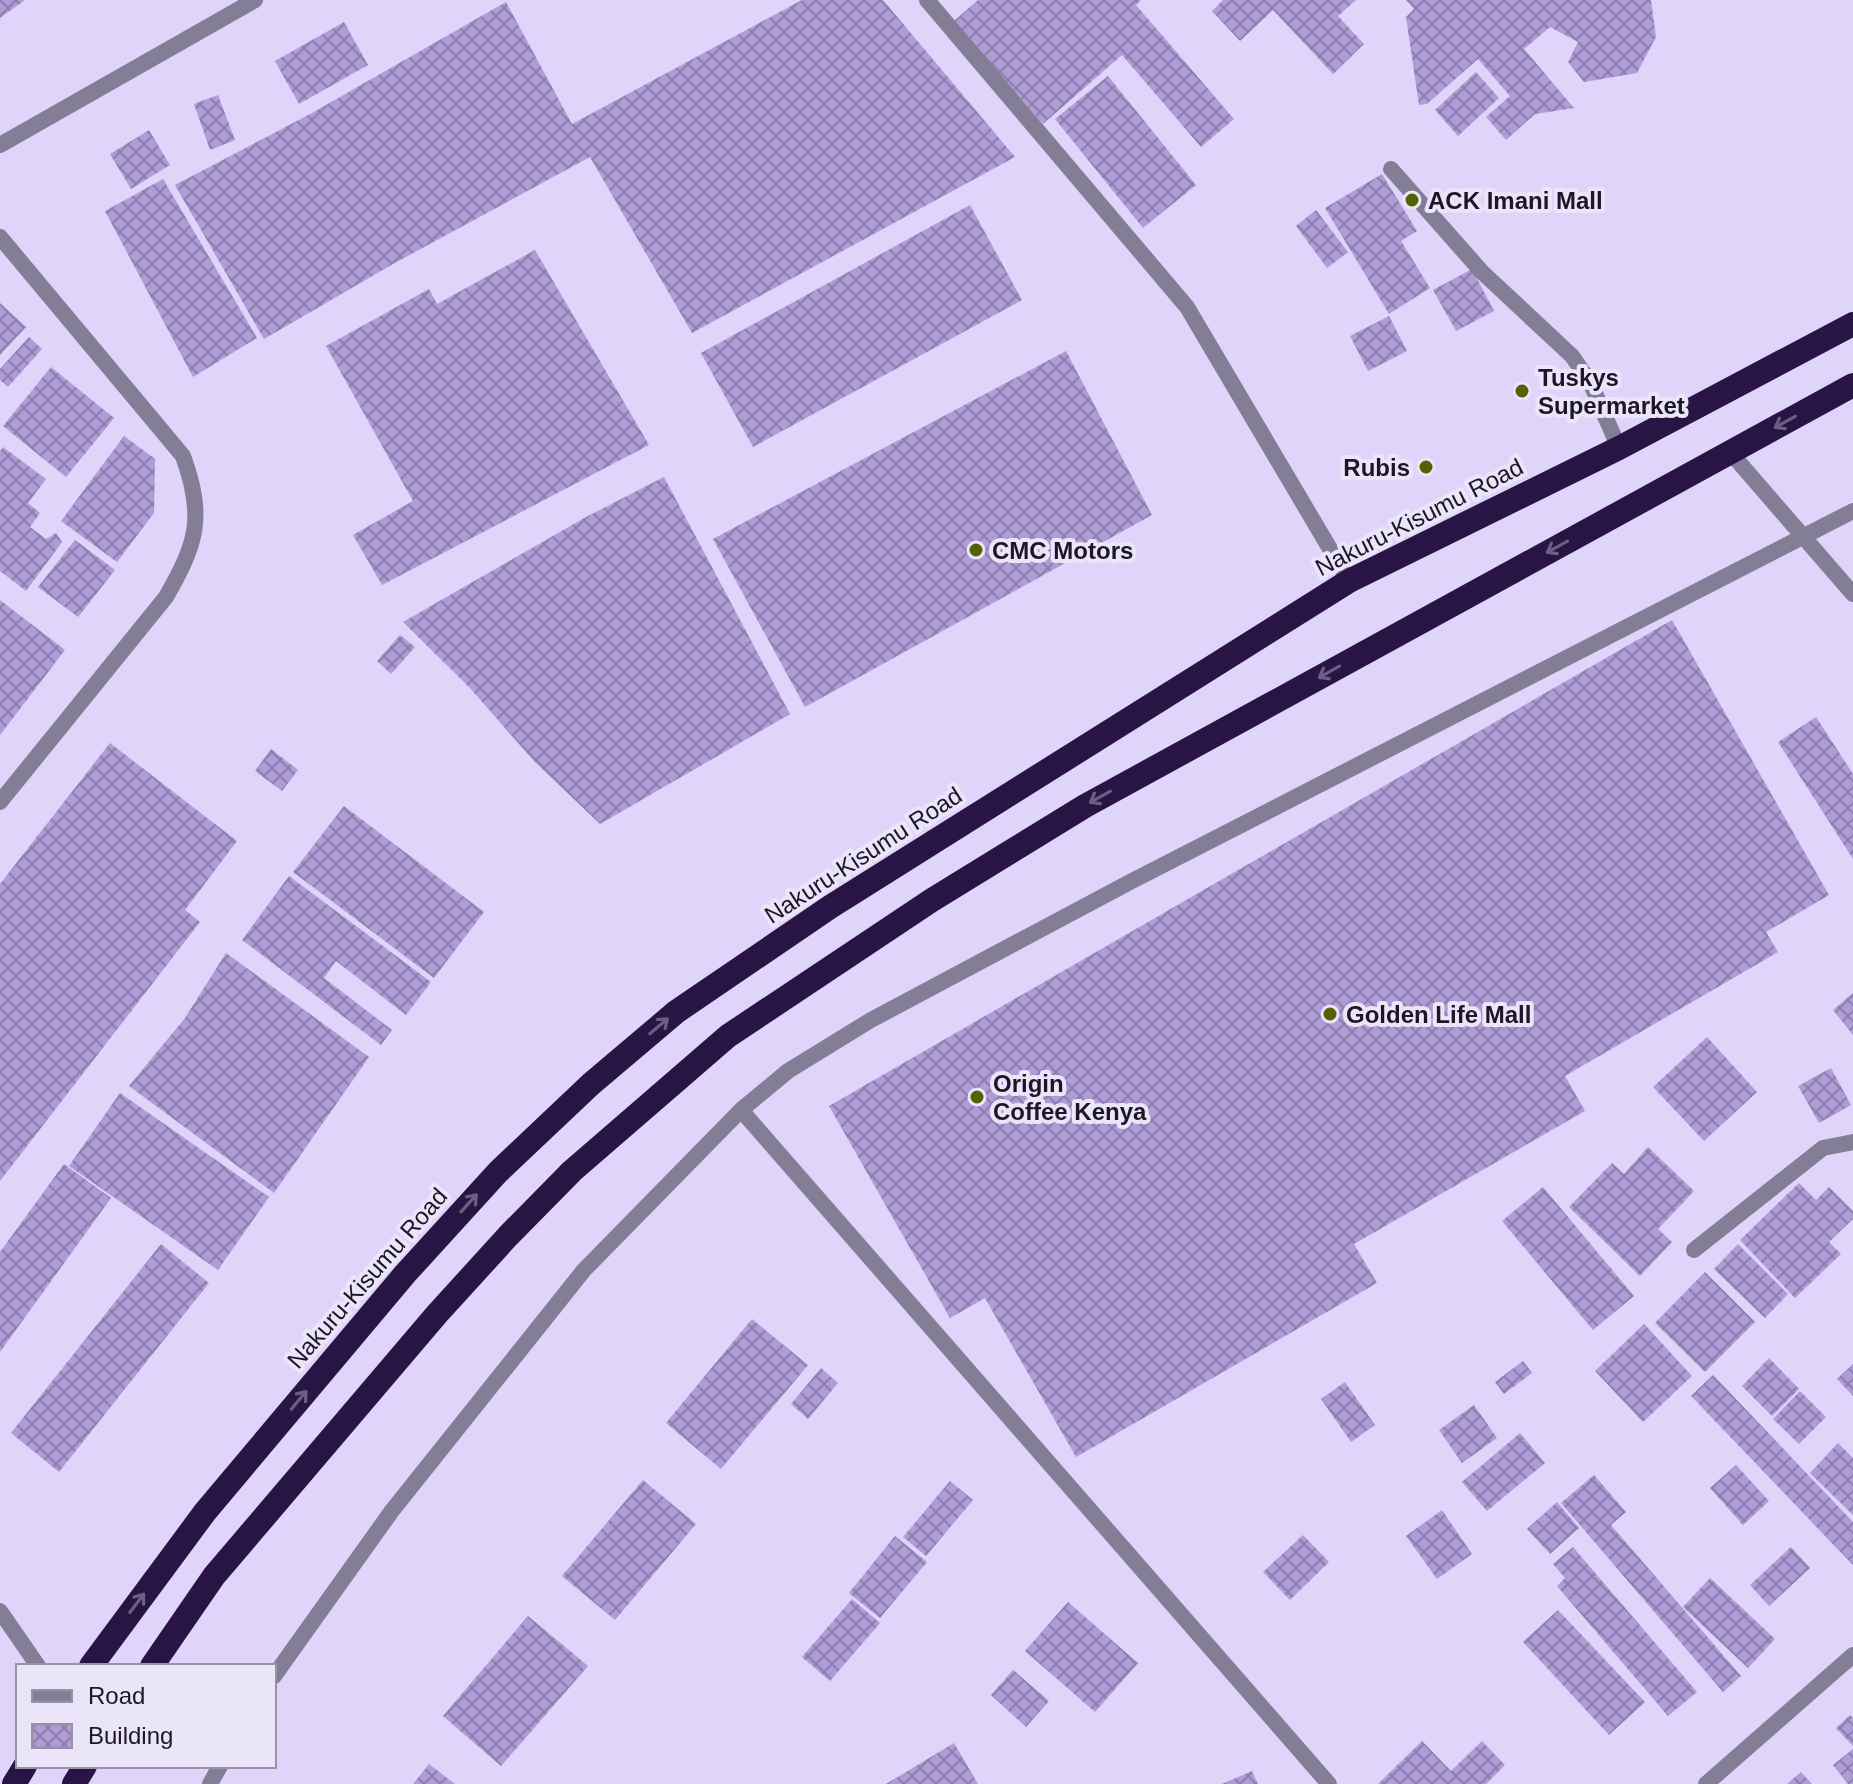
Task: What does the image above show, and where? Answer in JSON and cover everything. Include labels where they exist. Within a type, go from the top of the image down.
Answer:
[{"type":"highway","name":"Nakuru-Kisumu Road","points":[[92,1664],[205,1512],[405,1274],[498,1172],[591,1084],[676,1012],[830,907],[1349,581],[1619,448],[1853,324]]},
{"type":"highway","points":[[153,1664],[214,1576],[478,1269],[572,1171],[728,1036],[932,900],[1085,806],[1853,385]]},
{"type":"street","points":[[0,145],[255,0]]},
{"type":"street","points":[[927,0],[1187,307],[1349,581]]},
{"type":"street","points":[[1391,169],[1482,272],[1572,356],[1590,382],[1619,448]]},
{"type":"street","points":[[0,237],[183,456],[194,486],[196,528],[187,562],[166,597],[0,802]]},
{"type":"street","points":[[1730,452],[1853,594]]},
{"type":"street","points":[[276,1673],[391,1512],[584,1270],[741,1110],[788,1071],[871,1020],[1130,882],[1853,511]]},
{"type":"street","points":[[741,1110],[1329,1784]]},
{"type":"street","points":[[1694,1250],[1823,1148],[1853,1142]]},
{"type":"street","points":[[0,1611],[37,1664]]},
{"type":"street","points":[[1706,1784],[1853,1655]]},
{"type":"building","points":[[0,0],[25,0],[0,18]]},
{"type":"building","points":[[802,0],[883,0],[1015,157],[692,333],[590,157],[393,264],[264,339],[175,185],[312,113],[506,2],[572,124]]},
{"type":"building","points":[[978,0],[1141,0],[1136,5],[1234,119],[1201,147],[1122,55],[1043,124],[954,21]]},
{"type":"building","points":[[1223,0],[1356,0],[1338,16],[1364,44],[1333,74],[1273,10],[1240,41],[1212,11]]},
{"type":"building","points":[[1406,0],[1651,0],[1656,37],[1637,73],[1584,82],[1568,62],[1578,42],[1550,27],[1524,49],[1574,108],[1535,114],[1506,140],[1486,117],[1510,96],[1478,59],[1427,104],[1419,105],[1406,17],[1414,9]]},
{"type":"building","points":[[344,22],[368,65],[299,104],[275,61]]},
{"type":"building","points":[[1476,72],[1499,98],[1458,136],[1435,110]]},
{"type":"building","points":[[1108,76],[1196,185],[1143,228],[1055,119]]},
{"type":"building","points":[[218,95],[235,140],[210,150],[194,104]]},
{"type":"building","points":[[149,130],[170,165],[131,189],[110,154]]},
{"type":"building","points":[[1382,174],[1417,231],[1401,241],[1430,288],[1389,314],[1325,208]]},
{"type":"building","points":[[163,179],[257,338],[193,377],[105,211]]},
{"type":"building","points":[[970,205],[1022,300],[753,447],[701,353]]},
{"type":"building","points":[[1316,210],[1348,252],[1327,268],[1296,226]]},
{"type":"building","points":[[535,250],[649,445],[382,585],[353,535],[413,501],[326,346],[429,289],[437,304]]},
{"type":"building","points":[[1472,269],[1494,311],[1456,331],[1433,290]]},
{"type":"building","points":[[0,303],[26,327],[0,355]]},
{"type":"building","points":[[1389,316],[1407,351],[1368,371],[1350,336]]},
{"type":"building","points":[[29,337],[42,349],[8,387],[0,380],[0,369]]},
{"type":"building","points":[[1066,351],[1152,515],[805,707],[713,539]]},
{"type":"building","points":[[51,367],[114,418],[66,477],[3,426]]},
{"type":"building","points":[[124,436],[155,459],[154,513],[117,562],[61,521]]},
{"type":"building","points":[[3,447],[46,479],[28,503],[40,513],[30,527],[46,539],[56,533],[62,542],[26,591],[0,571],[0,451]]},
{"type":"building","points":[[664,477],[790,714],[600,824],[534,761],[469,687],[403,622],[586,517]]},
{"type":"building","points":[[75,540],[115,570],[78,617],[38,587]]},
{"type":"building","points":[[0,600],[65,650],[0,735]]},
{"type":"building","name":"Golden Life Mall","points":[[1672,620],[1829,895],[1766,932],[1778,952],[1565,1076],[1585,1111],[1354,1244],[1377,1283],[1076,1457],[985,1298],[950,1318],[829,1106]]},
{"type":"building","points":[[400,635],[415,647],[391,674],[377,661]]},
{"type":"building","points":[[1816,717],[1853,774],[1853,859],[1778,742]]},
{"type":"building","points":[[110,743],[237,841],[185,910],[200,922],[0,1181],[0,884]]},
{"type":"building","points":[[271,749],[298,770],[282,791],[255,771]]},
{"type":"building","points":[[344,806],[484,912],[434,978],[293,872]]},
{"type":"building","points":[[289,876],[431,982],[406,1015],[336,961],[324,978],[392,1030],[381,1045],[242,940]]},
{"type":"building","points":[[226,953],[369,1057],[274,1193],[129,1086],[185,1018]]},
{"type":"building","points":[[1853,993],[1853,1035],[1833,1010]]},
{"type":"building","points":[[1707,1037],[1757,1092],[1704,1141],[1653,1087]]},
{"type":"building","points":[[1831,1068],[1851,1105],[1819,1123],[1798,1086]]},
{"type":"building","points":[[120,1093],[269,1197],[218,1270],[69,1166]]},
{"type":"building","points":[[1648,1147],[1694,1191],[1658,1229],[1672,1242],[1640,1276],[1569,1207],[1612,1163],[1624,1174]]},
{"type":"building","points":[[64,1164],[111,1198],[0,1352],[0,1252]]},
{"type":"building","points":[[1799,1183],[1816,1200],[1829,1187],[1853,1211],[1853,1219],[1829,1242],[1841,1254],[1795,1298],[1740,1240]]},
{"type":"building","points":[[1543,1187],[1634,1296],[1593,1330],[1502,1221]]},
{"type":"building","points":[[161,1244],[209,1283],[59,1472],[11,1433]]},
{"type":"building","points":[[1738,1244],[1788,1294],[1765,1318],[1714,1269]]},
{"type":"building","points":[[1705,1272],[1755,1322],[1705,1372],[1655,1323]]},
{"type":"building","points":[[752,1319],[808,1365],[721,1469],[666,1423]]},
{"type":"building","points":[[1644,1324],[1692,1376],[1643,1422],[1595,1371]]},
{"type":"building","points":[[1769,1358],[1799,1389],[1772,1416],[1742,1386]]},
{"type":"building","points":[[1523,1361],[1532,1373],[1504,1394],[1495,1382]]},
{"type":"building","points":[[1853,1364],[1853,1396],[1837,1379]]},
{"type":"building","points":[[821,1368],[838,1383],[808,1419],[791,1404]]},
{"type":"building","points":[[1713,1375],[1853,1522],[1853,1565],[1691,1396]]},
{"type":"building","points":[[1345,1382],[1375,1425],[1351,1442],[1321,1399]]},
{"type":"building","points":[[1800,1391],[1826,1417],[1799,1444],[1773,1419]]},
{"type":"building","points":[[1474,1405],[1497,1438],[1462,1463],[1439,1430]]},
{"type":"building","points":[[1520,1433],[1545,1463],[1487,1511],[1462,1482]]},
{"type":"building","points":[[1838,1443],[1853,1458],[1853,1515],[1810,1473]]},
{"type":"building","points":[[1736,1465],[1769,1501],[1743,1525],[1710,1488]]},
{"type":"building","points":[[1594,1475],[1626,1512],[1611,1525],[1741,1676],[1723,1692],[1561,1503]]},
{"type":"building","points":[[643,1480],[696,1524],[615,1620],[562,1576]]},
{"type":"building","points":[[950,1481],[973,1500],[926,1556],[903,1537]]},
{"type":"building","points":[[1557,1502],[1579,1528],[1550,1554],[1527,1529]]},
{"type":"building","points":[[1442,1510],[1472,1554],[1437,1579],[1406,1536]]},
{"type":"building","points":[[1303,1535],[1329,1562],[1290,1600],[1263,1572]]},
{"type":"building","points":[[895,1536],[927,1562],[880,1618],[849,1593]]},
{"type":"building","points":[[1573,1547],[1697,1692],[1668,1716],[1557,1586],[1565,1578],[1553,1564]]},
{"type":"building","points":[[1791,1547],[1810,1568],[1769,1606],[1750,1585]]},
{"type":"building","points":[[1710,1578],[1775,1639],[1748,1668],[1683,1607]]},
{"type":"building","points":[[852,1599],[880,1623],[830,1681],[802,1657]]},
{"type":"building","points":[[1068,1602],[1138,1663],[1095,1712],[1025,1651]]},
{"type":"building","points":[[1558,1610],[1645,1702],[1609,1735],[1523,1642]]},
{"type":"building","points":[[528,1616],[588,1666],[501,1766],[443,1716]]},
{"type":"building","points":[[1013,1670],[1049,1701],[1026,1727],[991,1695]]},
{"type":"building","points":[[1850,1715],[1853,1718],[1853,1746],[1836,1728]]},
{"type":"building","points":[[1422,1741],[1451,1771],[1482,1741],[1505,1765],[1486,1784],[1378,1784]]},
{"type":"building","points":[[954,1743],[978,1784],[886,1784]]},
{"type":"building","points":[[1853,1749],[1853,1784],[1848,1784],[1833,1765]]},
{"type":"building","points":[[429,1764],[455,1784],[413,1784]]},
{"type":"building","points":[[1252,1771],[1258,1784],[1222,1784]]},
{"type":"building","points":[[1801,1772],[1812,1784],[1787,1784]]},
{"type":"place","name":"ACK Imani Mall","points":[[1412,200]]},
{"type":"place","name":"Tuskys Supermarket","points":[[1522,391]]},
{"type":"place","name":"Rubis","points":[[1426,467]]},
{"type":"place","name":"CMC Motors","points":[[976,550]]},
{"type":"place","name":"Golden Life Mall","points":[[1330,1014]]},
{"type":"place","name":"Origin Coffee Kenya","points":[[977,1097]]}]
